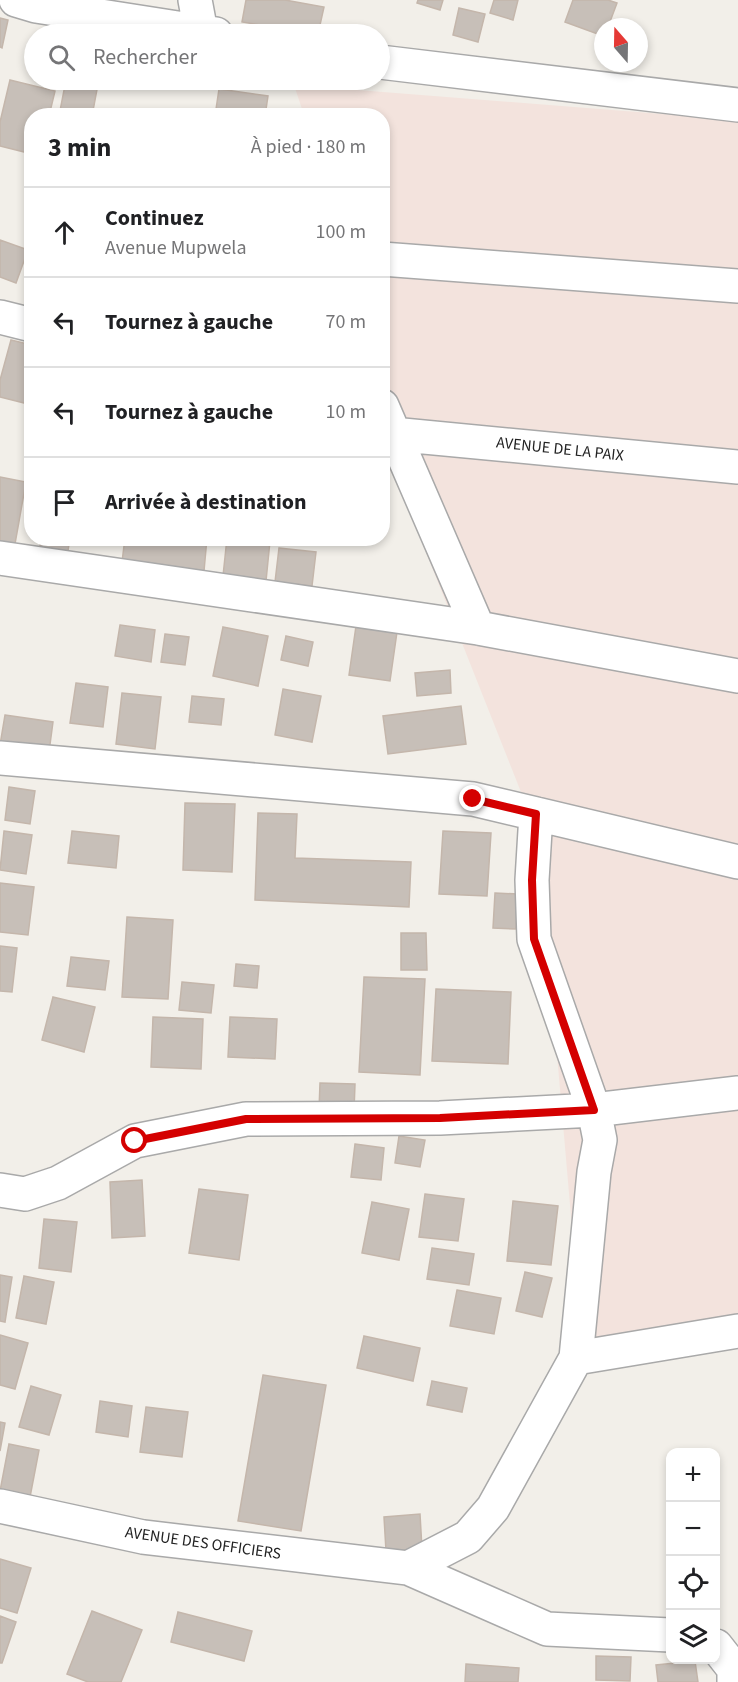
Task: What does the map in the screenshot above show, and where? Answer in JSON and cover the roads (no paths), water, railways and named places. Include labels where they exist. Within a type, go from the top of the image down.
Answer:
[{"type":"street","points":[[16,0],[36,6],[151,24]]},
{"type":"street","points":[[195,0],[204,24]]},
{"type":"street","points":[[390,63],[738,105]]},
{"type":"street","points":[[390,260],[738,286]]},
{"type":"street","points":[[0,317],[24,323]]},
{"type":"street","name":"AVENUE DE LA PAIX","points":[[390,424],[738,467]]},
{"type":"street","points":[[390,433],[478,628]]},
{"type":"street","points":[[0,558],[478,628],[738,676]]},
{"type":"street","points":[[0,758],[473,799],[738,861]]},
{"type":"street","points":[[408,1568],[468,1537],[493,1508],[576,1358],[594,1172],[600,1140],[594,1110],[534,939],[532,880],[536,814]]},
{"type":"street","points":[[0,1190],[25,1194],[58,1183],[135,1141],[246,1119],[440,1118],[594,1110],[738,1093]]},
{"type":"street","points":[[576,1358],[738,1331]]},
{"type":"street","name":"AVENUE DES OFFICIERS","points":[[0,1506],[143,1537],[408,1568],[547,1629],[666,1635]]},
{"type":"street","points":[[720,1651],[734,1669],[734,1682]]}]
